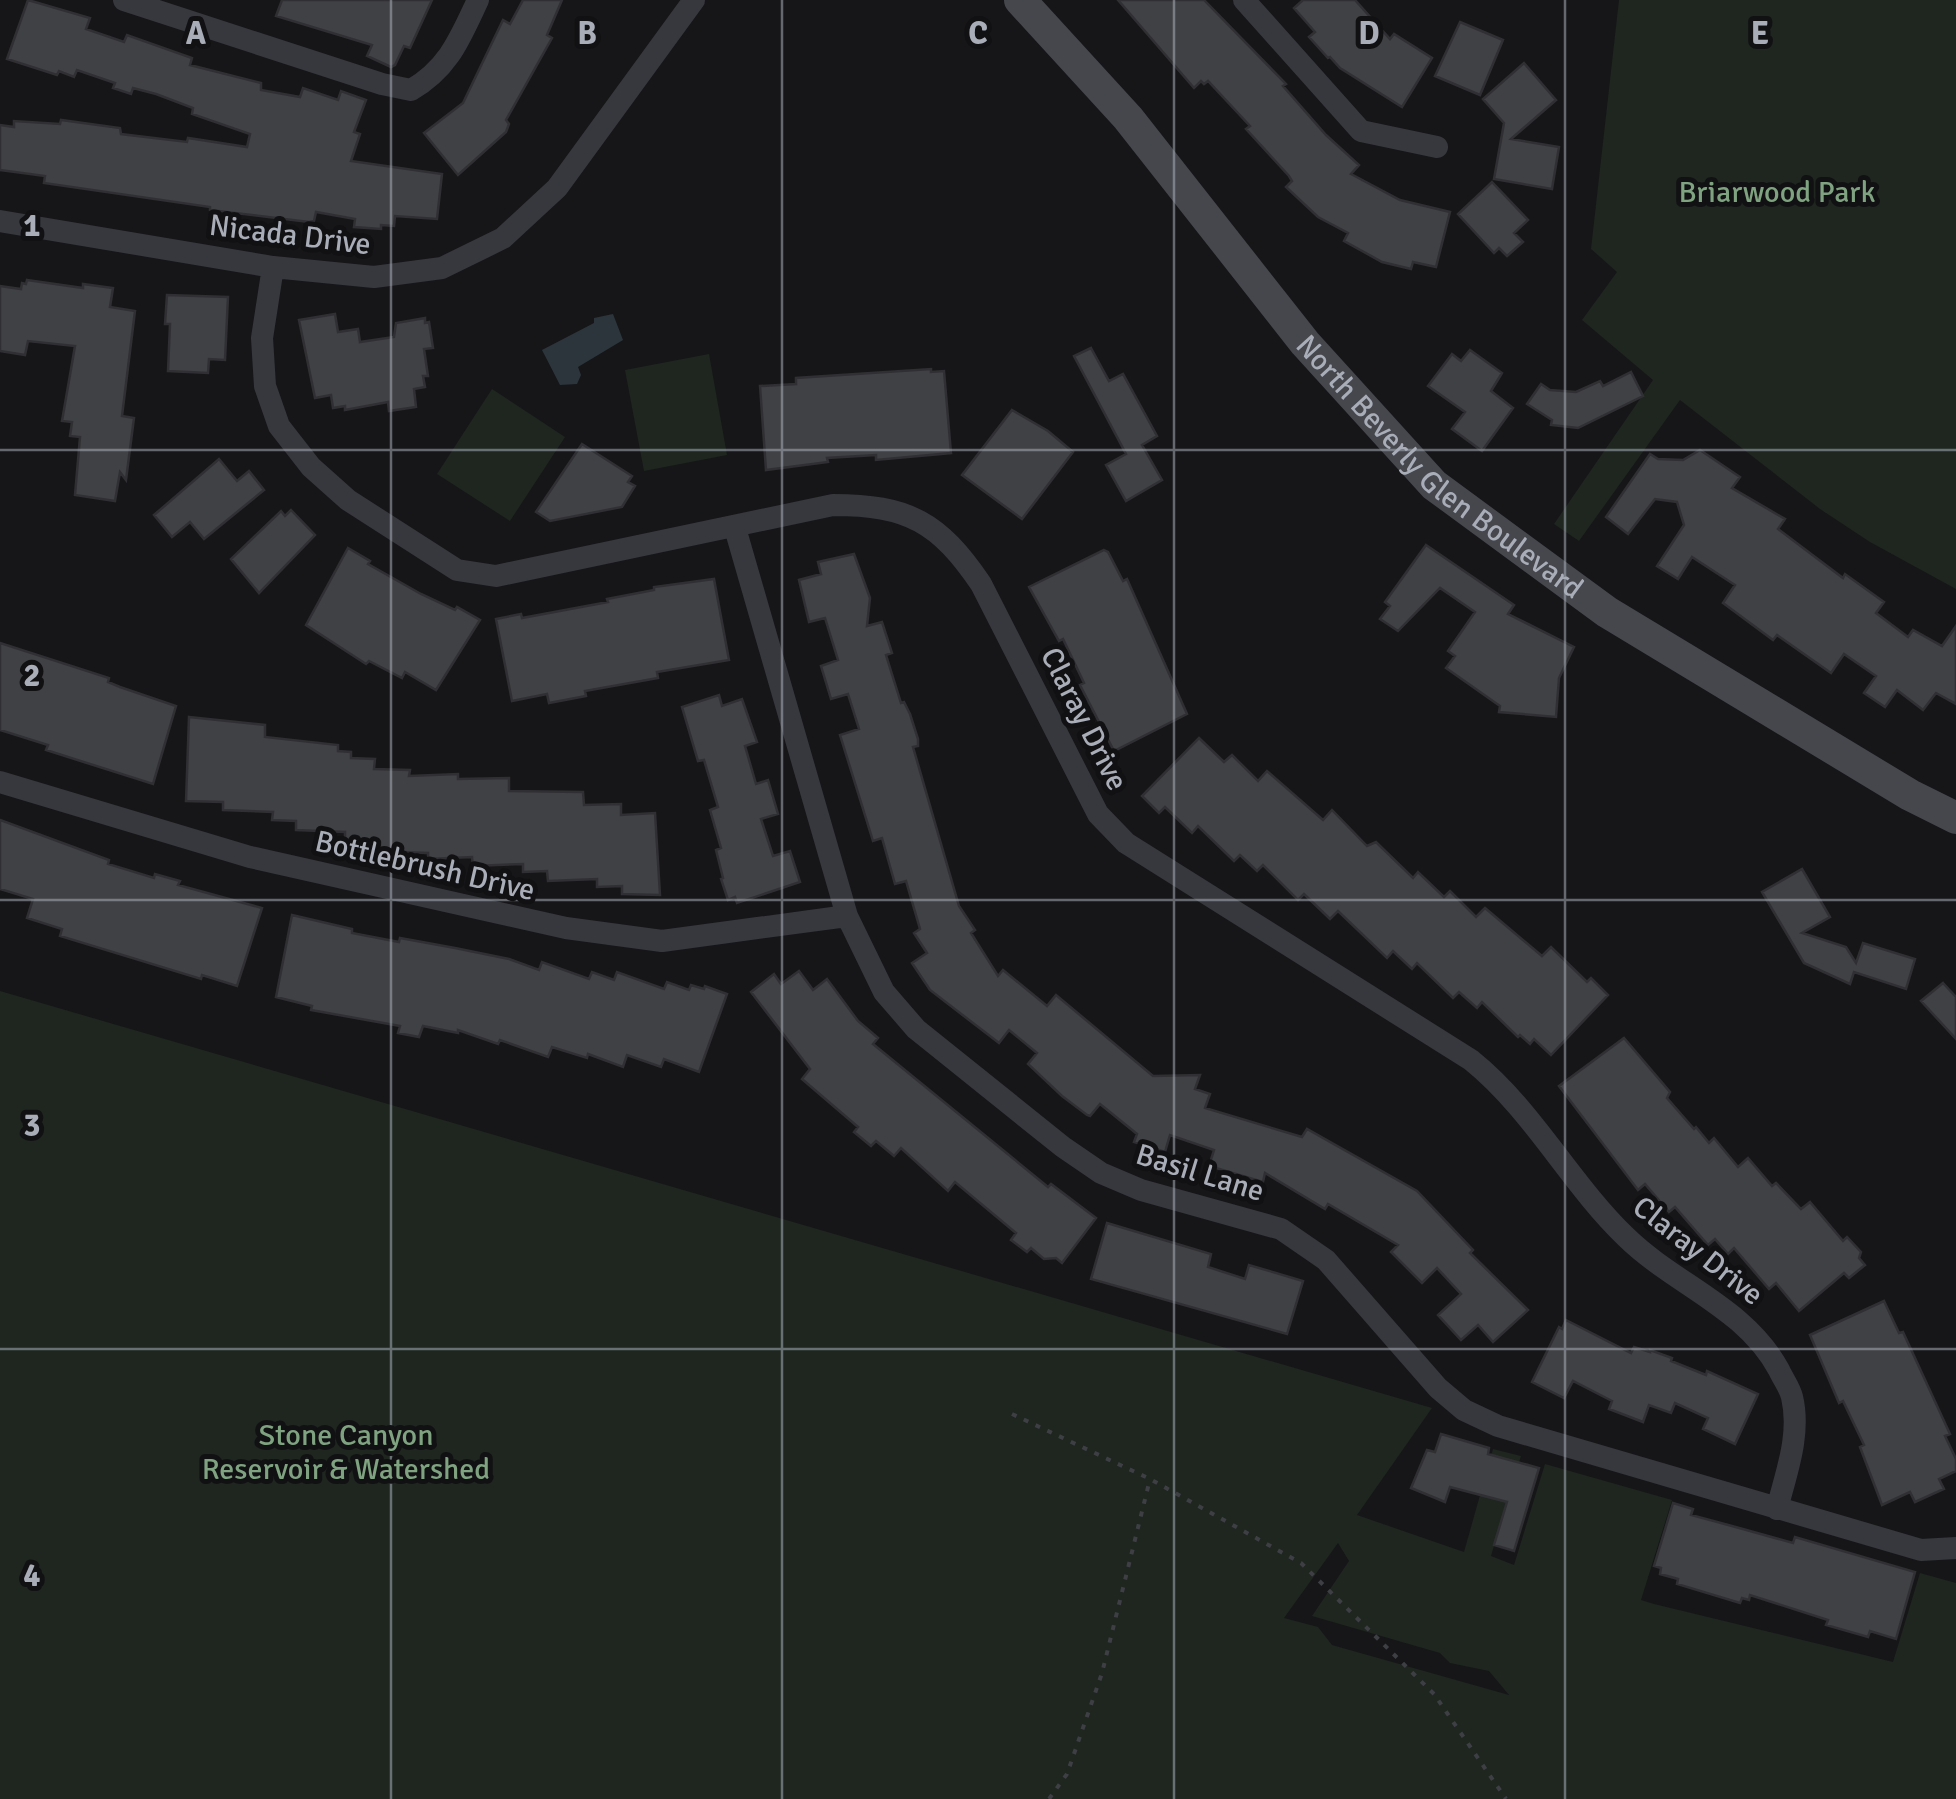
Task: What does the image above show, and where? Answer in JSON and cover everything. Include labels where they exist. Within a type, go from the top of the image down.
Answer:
[{"type":"main road","name":"North Beverly Glen Boulevard","points":[[1020,0],[1128,118],[1306,343],[1434,485],[1607,612],[1956,818]]},
{"type":"street","points":[[124,0],[382,84],[412,90],[435,76],[478,0]]},
{"type":"street","name":"Nicada Drive","points":[[0,222],[272,266],[374,277],[442,268],[503,238],[557,188],[694,0]]},
{"type":"street","points":[[1244,0],[1361,131],[1437,148]]},
{"type":"street","name":"Claray Drive","points":[[272,266],[262,338],[265,386],[279,426],[311,467],[348,500],[457,570],[496,576],[833,504],[875,505],[910,515],[957,549],[981,584],[1098,814],[1126,843],[1472,1060],[1500,1084],[1592,1203],[1630,1241],[1745,1324],[1771,1356],[1792,1396],[1795,1438],[1777,1509]]},
{"type":"street","name":"Basil Lane","points":[[735,528],[846,916],[884,992],[916,1029],[1101,1172],[1141,1190],[1281,1229],[1326,1260],[1438,1388],[1464,1410],[1498,1426],[1921,1550],[1956,1548]]},
{"type":"street","name":"Bottlebrush Drive","points":[[0,782],[250,857],[566,928],[662,940],[846,916]]},
{"type":"path","points":[[1012,1414],[1150,1479],[1301,1563],[1434,1694],[1506,1799]]},
{"type":"path","points":[[1049,1799],[1067,1774],[1102,1672],[1150,1479]]},
{"type":"green space","name":"Briarwood Park","points":[[1619,0],[1956,0],[1956,589],[1870,542],[1820,509],[1680,400],[1579,541],[1554,524],[1653,380],[1582,320],[1617,272],[1591,249]]},
{"type":"green space","points":[[709,354],[727,455],[644,471],[625,370]]},
{"type":"green space","points":[[492,389],[565,437],[510,521],[437,474]]},
{"type":"green space","name":"Stone Canyon Reservoir & Watershed","points":[[0,991],[1432,1408],[1357,1515],[1464,1552],[1493,1449],[1521,1456],[1491,1556],[1514,1565],[1545,1464],[1672,1500],[1641,1600],[1654,1604],[1893,1662],[1920,1573],[1956,1583],[1956,1799],[0,1799]],"holes":[[[1338,1543],[1349,1561],[1312,1616],[1440,1653],[1450,1663],[1489,1671],[1509,1695],[1332,1645],[1318,1627],[1284,1618]]]},
{"type":"shaded area","points":[[613,314],[623,340],[578,367],[581,375],[577,384],[560,385],[542,350],[594,323],[594,318]]},
{"type":"building","points":[[28,0],[90,18],[86,29],[124,42],[127,35],[192,58],[190,65],[261,83],[261,90],[300,97],[303,88],[338,100],[341,91],[366,100],[354,132],[360,134],[351,161],[442,174],[437,219],[395,216],[394,226],[381,225],[381,229],[354,227],[355,219],[316,212],[314,221],[309,222],[44,183],[45,176],[0,170],[0,125],[14,127],[14,121],[60,124],[61,120],[120,128],[121,134],[247,147],[250,134],[192,114],[193,108],[156,94],[133,88],[131,94],[113,88],[115,83],[77,70],[74,77],[59,71],[57,75],[7,59]]},
{"type":"building","points":[[282,0],[432,0],[410,48],[404,46],[391,67],[367,56],[372,45],[276,16]]},
{"type":"building","points":[[523,0],[562,0],[547,35],[552,38],[506,120],[506,132],[458,175],[424,133],[463,103],[503,20],[510,24]]},
{"type":"building","points":[[1118,0],[1204,0],[1286,84],[1283,86],[1326,135],[1359,165],[1351,174],[1400,200],[1450,212],[1436,267],[1413,262],[1411,269],[1382,262],[1344,241],[1348,233],[1318,217],[1286,187],[1292,181],[1289,176],[1208,81],[1201,81],[1194,88]]},
{"type":"building","points":[[1303,0],[1355,0],[1390,39],[1394,34],[1432,58],[1402,107],[1328,58],[1309,37],[1315,32],[1294,8]]},
{"type":"building","points":[[1460,22],[1503,40],[1480,95],[1435,76]]},
{"type":"building","points":[[1524,63],[1556,100],[1511,139],[1559,147],[1552,189],[1494,179],[1504,123],[1483,99]]},
{"type":"building","points":[[1492,182],[1528,220],[1514,233],[1523,242],[1507,256],[1499,248],[1494,253],[1458,214]]},
{"type":"building","points":[[27,280],[113,288],[110,307],[135,311],[122,416],[134,418],[126,480],[120,472],[115,501],[75,495],[80,437],[70,436],[72,422],[62,421],[75,346],[28,341],[25,355],[0,351],[0,286],[21,289]]},
{"type":"building","points":[[167,295],[228,297],[225,360],[209,359],[208,373],[168,371]]},
{"type":"building","points":[[335,314],[338,332],[358,329],[360,342],[394,337],[396,323],[425,318],[425,323],[429,322],[433,348],[424,349],[428,376],[423,376],[425,387],[414,389],[416,407],[389,411],[388,402],[345,410],[345,406],[333,408],[331,395],[315,398],[299,320]]},
{"type":"building","points":[[1091,348],[1109,381],[1123,374],[1157,436],[1142,445],[1162,480],[1126,501],[1106,465],[1126,454],[1074,356]]},
{"type":"building","points":[[1470,350],[1502,373],[1491,391],[1513,408],[1482,451],[1452,429],[1465,412],[1428,386],[1452,354],[1461,361]]},
{"type":"building","points":[[944,371],[951,453],[876,460],[876,455],[827,458],[828,462],[766,470],[760,386],[796,384],[796,378]]},
{"type":"building","points":[[1631,372],[1643,396],[1578,428],[1551,425],[1552,420],[1527,404],[1541,384],[1550,390],[1576,392],[1600,381],[1603,386]]},
{"type":"building","points":[[1012,410],[1048,431],[1073,452],[1022,519],[962,475]]},
{"type":"building","points":[[582,444],[632,476],[628,482],[635,486],[622,507],[550,521],[536,512]]},
{"type":"building","points":[[1700,450],[1740,477],[1732,488],[1785,519],[1778,529],[1843,578],[1845,574],[1884,602],[1876,613],[1908,637],[1913,630],[1942,646],[1956,626],[1956,704],[1936,693],[1923,710],[1897,690],[1885,707],[1864,693],[1876,676],[1844,654],[1831,673],[1777,635],[1773,640],[1723,603],[1735,585],[1692,557],[1678,579],[1657,566],[1684,525],[1677,502],[1655,499],[1628,534],[1606,517],[1650,454],[1658,459],[1683,460]]},
{"type":"building","points":[[219,459],[237,481],[249,471],[264,490],[204,539],[190,522],[172,537],[154,515]]},
{"type":"building","points":[[291,510],[315,535],[259,593],[231,559],[281,511],[285,516]]},
{"type":"building","points":[[1426,545],[1514,605],[1508,614],[1574,647],[1559,678],[1556,717],[1499,712],[1500,706],[1446,668],[1455,656],[1448,651],[1475,612],[1440,588],[1398,631],[1380,619],[1390,606],[1385,602]]},
{"type":"building","points":[[348,548],[421,594],[480,620],[436,690],[405,672],[402,678],[369,661],[366,664],[306,625]]},
{"type":"building","points":[[1104,550],[1123,581],[1127,579],[1187,714],[1114,751],[1080,685],[1084,683],[1063,639],[1059,641],[1029,587]]},
{"type":"building","points":[[854,554],[870,598],[867,626],[882,622],[892,653],[886,655],[901,703],[910,714],[918,739],[918,746],[913,747],[959,906],[998,976],[1003,970],[1047,1006],[1056,995],[1153,1076],[1200,1075],[1195,1089],[1210,1094],[1205,1108],[1302,1137],[1307,1129],[1417,1191],[1473,1250],[1470,1253],[1528,1310],[1493,1342],[1478,1325],[1461,1340],[1438,1315],[1461,1294],[1437,1268],[1422,1283],[1391,1252],[1398,1245],[1328,1204],[1325,1209],[1265,1173],[1263,1182],[1209,1166],[1214,1150],[1170,1135],[1165,1152],[1134,1142],[1137,1134],[1100,1104],[1090,1116],[1062,1096],[1028,1064],[1037,1053],[1009,1030],[999,1043],[930,990],[912,963],[927,953],[914,933],[920,929],[906,881],[895,884],[882,838],[873,841],[840,735],[859,729],[848,694],[831,699],[821,666],[838,660],[825,618],[809,622],[799,580],[821,574],[818,562]]},
{"type":"building","points":[[714,579],[729,660],[657,672],[658,678],[585,691],[586,696],[549,703],[547,694],[512,701],[496,619],[521,614],[522,618],[608,602],[607,599],[654,587]]},
{"type":"building","points":[[0,643],[109,678],[108,682],[176,706],[153,784],[46,750],[48,745],[0,730]]},
{"type":"building","points":[[719,695],[722,706],[742,699],[757,742],[745,746],[756,784],[768,780],[778,814],[761,819],[773,856],[790,851],[800,882],[737,903],[735,897],[728,900],[721,879],[716,850],[721,848],[710,810],[718,807],[704,760],[698,761],[682,707]]},
{"type":"building","points":[[189,717],[265,725],[265,737],[338,745],[338,751],[351,752],[351,758],[375,759],[374,769],[410,770],[409,776],[509,778],[509,791],[583,792],[584,805],[621,804],[621,815],[655,813],[660,895],[622,894],[622,886],[597,887],[597,879],[548,881],[547,871],[523,872],[523,864],[473,866],[472,857],[428,859],[428,853],[371,851],[371,841],[345,840],[345,832],[296,830],[296,821],[272,820],[273,812],[223,810],[223,802],[186,801]]},
{"type":"building","points":[[1199,738],[1224,762],[1232,755],[1258,781],[1267,771],[1323,820],[1332,810],[1367,846],[1376,842],[1413,878],[1418,872],[1444,897],[1450,891],[1476,917],[1485,908],[1542,956],[1551,947],[1587,982],[1591,978],[1608,995],[1551,1055],[1534,1039],[1530,1044],[1518,1037],[1482,1002],[1477,1008],[1459,992],[1453,998],[1417,963],[1412,969],[1393,951],[1387,958],[1338,911],[1330,919],[1304,894],[1298,900],[1263,865],[1257,871],[1240,855],[1234,861],[1198,826],[1192,833],[1165,807],[1159,813],[1142,796]]},
{"type":"building","points":[[0,820],[109,860],[108,864],[154,878],[155,874],[180,881],[178,885],[262,908],[237,986],[202,975],[201,979],[60,936],[62,929],[27,918],[33,899],[0,889]]},
{"type":"building","points":[[1802,869],[1830,917],[1802,933],[1846,947],[1856,963],[1863,943],[1915,959],[1906,989],[1854,972],[1850,984],[1804,963],[1762,892]]},
{"type":"building","points":[[292,915],[352,929],[352,933],[455,948],[509,959],[539,970],[542,962],[589,979],[592,972],[614,980],[617,972],[664,989],[667,982],[689,990],[691,985],[704,989],[705,986],[727,994],[699,1072],[664,1059],[661,1067],[627,1055],[623,1067],[588,1054],[587,1058],[552,1047],[548,1057],[458,1030],[423,1026],[419,1037],[398,1033],[400,1026],[311,1010],[312,1006],[276,997]]},
{"type":"building","points":[[799,971],[813,990],[827,979],[858,1021],[878,1038],[873,1044],[1048,1187],[1051,1184],[1096,1218],[1062,1263],[1056,1258],[1044,1259],[1031,1248],[1027,1252],[1011,1240],[1016,1233],[955,1182],[948,1191],[901,1148],[894,1156],[876,1141],[871,1146],[854,1132],[858,1127],[802,1079],[810,1069],[751,992],[774,974],[781,984]]},
{"type":"building","points":[[1943,983],[1956,997],[1956,1039],[1921,1001]]},
{"type":"building","points":[[1624,1038],[1670,1092],[1667,1098],[1694,1129],[1709,1143],[1714,1138],[1738,1167],[1748,1158],[1772,1186],[1776,1183],[1801,1209],[1810,1202],[1843,1241],[1847,1237],[1861,1252],[1859,1258],[1865,1265],[1849,1278],[1844,1273],[1799,1311],[1776,1283],[1769,1289],[1734,1248],[1728,1254],[1715,1239],[1708,1245],[1675,1207],[1669,1212],[1645,1184],[1638,1190],[1559,1086]]},
{"type":"building","points":[[1107,1223],[1211,1254],[1208,1267],[1245,1279],[1249,1265],[1303,1281],[1287,1334],[1091,1279]]},
{"type":"building","points":[[1884,1301],[1899,1333],[1903,1332],[1950,1434],[1945,1436],[1956,1459],[1956,1471],[1939,1479],[1944,1489],[1915,1502],[1910,1492],[1882,1505],[1860,1447],[1864,1445],[1843,1401],[1839,1403],[1810,1335]]},
{"type":"building","points":[[1566,1320],[1631,1353],[1634,1347],[1650,1350],[1758,1394],[1735,1444],[1703,1429],[1708,1418],[1675,1403],[1671,1413],[1649,1405],[1643,1422],[1609,1409],[1612,1401],[1573,1381],[1564,1398],[1532,1382]]},
{"type":"building","points":[[1441,1434],[1489,1448],[1488,1454],[1539,1468],[1514,1551],[1494,1545],[1507,1502],[1450,1487],[1445,1502],[1411,1488],[1427,1450],[1435,1452]]},
{"type":"building","points":[[1673,1503],[1693,1509],[1691,1515],[1793,1543],[1795,1537],[1915,1572],[1896,1639],[1870,1631],[1868,1637],[1826,1625],[1828,1620],[1750,1595],[1749,1600],[1742,1598],[1740,1603],[1677,1584],[1678,1579],[1660,1574],[1661,1568],[1654,1566]]}]
